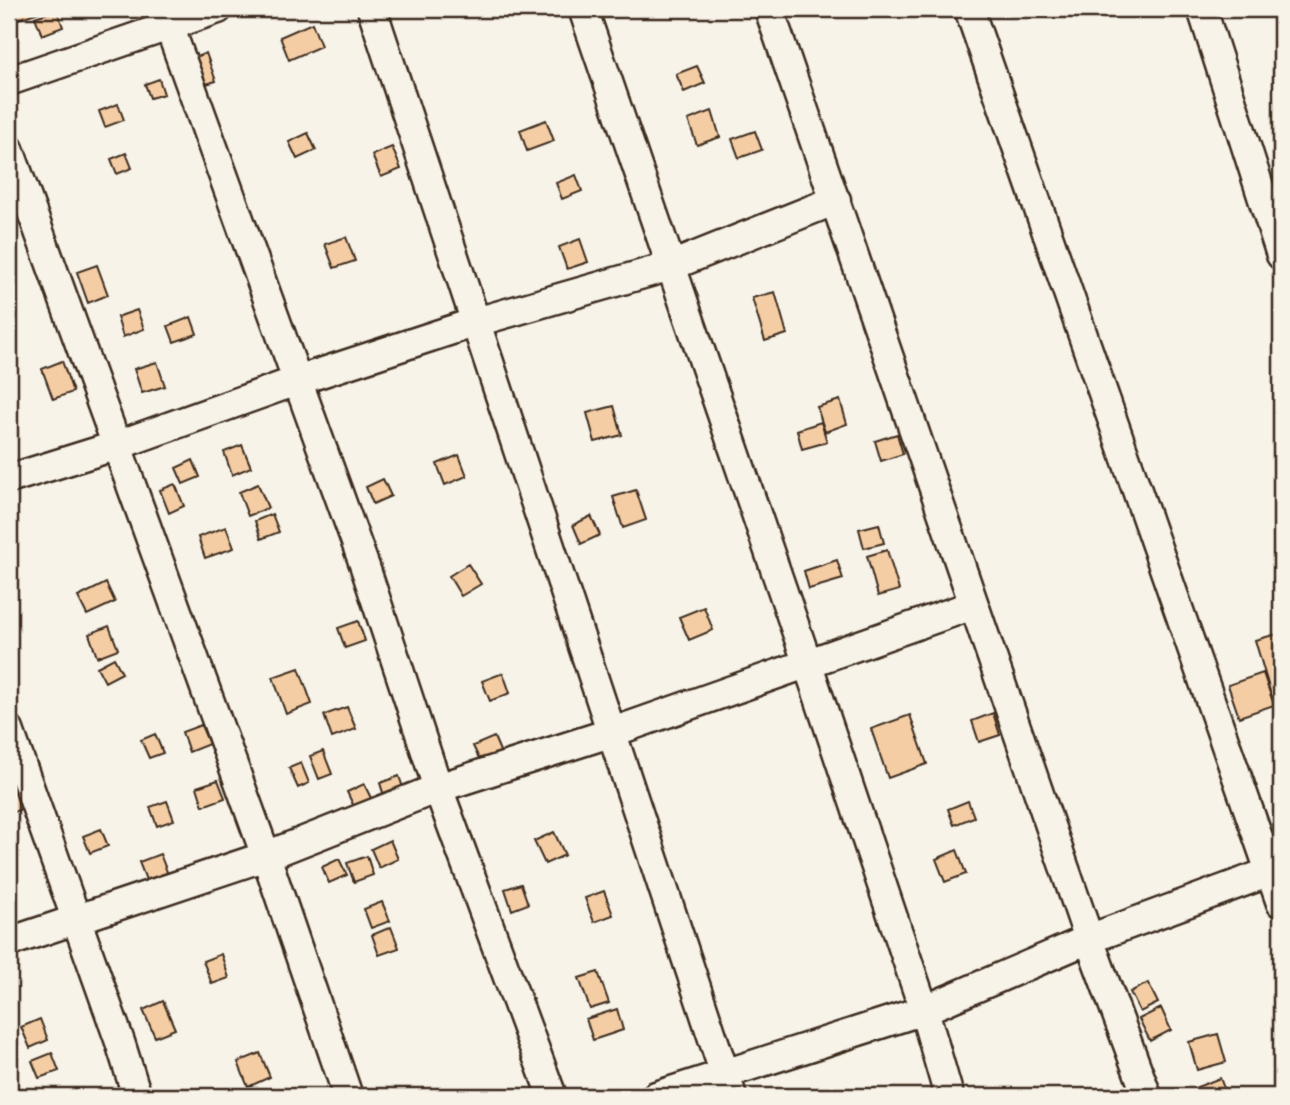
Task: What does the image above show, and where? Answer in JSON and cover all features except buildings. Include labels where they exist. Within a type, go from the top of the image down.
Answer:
[{"type":"street","points":[[9,81],[166,17],[218,9]]},
{"type":"street","points":[[372,9],[728,1085]]},
{"type":"street","points":[[583,9],[807,662],[924,1010],[949,1096]]},
{"type":"street","points":[[769,9],[1089,939],[1147,1096]]},
{"type":"street","points":[[969,9],[1275,870],[1281,903]]},
{"type":"street","points":[[1202,9],[1281,255]]},
{"type":"street","points":[[166,17],[365,567],[438,788],[552,1096]]},
{"type":"street","points":[[9,149],[267,856],[348,1096]]},
{"type":"street","points":[[9,479],[118,445],[299,380],[476,322],[671,266],[835,200]]},
{"type":"street","points":[[9,942],[267,856],[438,788],[613,732],[973,605]]},
{"type":"street","points":[[9,730],[137,1096]]},
{"type":"street","points":[[656,1096],[728,1085],[924,1010],[1089,939],[1275,870]]}]
